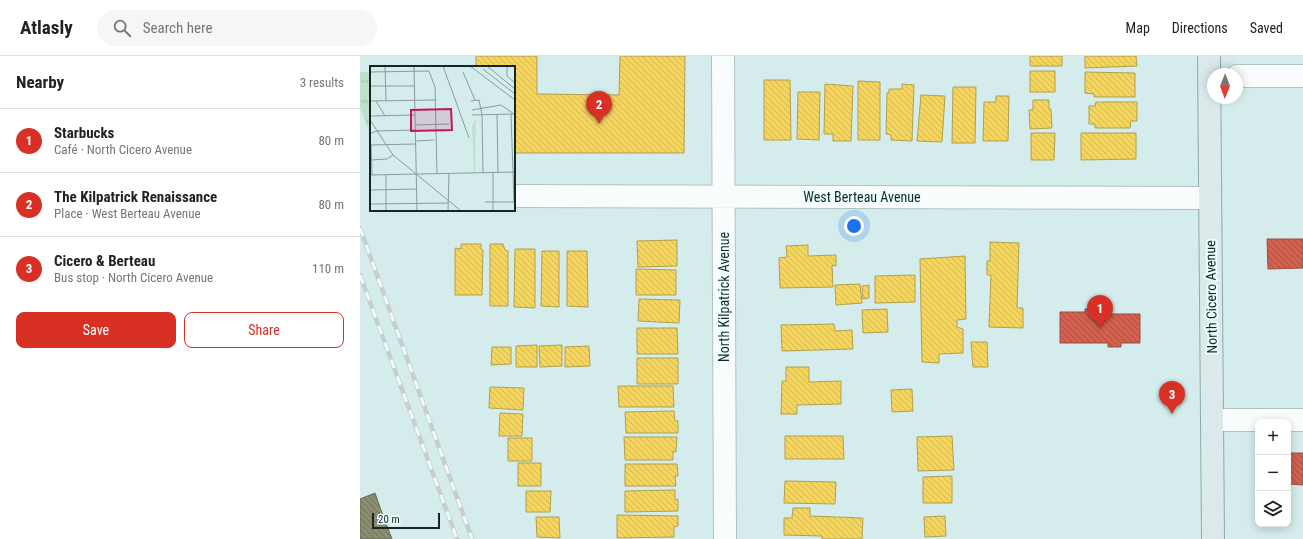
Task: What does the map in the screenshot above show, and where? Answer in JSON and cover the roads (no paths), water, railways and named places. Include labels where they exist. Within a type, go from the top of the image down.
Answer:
[{"type":"main road","name":"North Cicero Avenue","points":[[1210,104],[1213,539]]},
{"type":"street","name":"North Kilpatrick Avenue","points":[[723,56],[725,539]]},
{"type":"street","points":[[1243,76],[1303,76]]},
{"type":"street","name":"West Berteau Avenue","points":[[515,196],[1210,198]]},
{"type":"street","points":[[1212,420],[1303,420]]},
{"type":"railway","points":[[360,228],[472,539]]},
{"type":"railway","points":[[360,275],[457,539]]},
{"type":"place","name":"The Kilpatrick Renaissance","points":[[599,124]]},
{"type":"place","name":"Starbucks","points":[[1100,328]]},
{"type":"place","name":"Cicero & Berteau","points":[[1172,414]]}]
